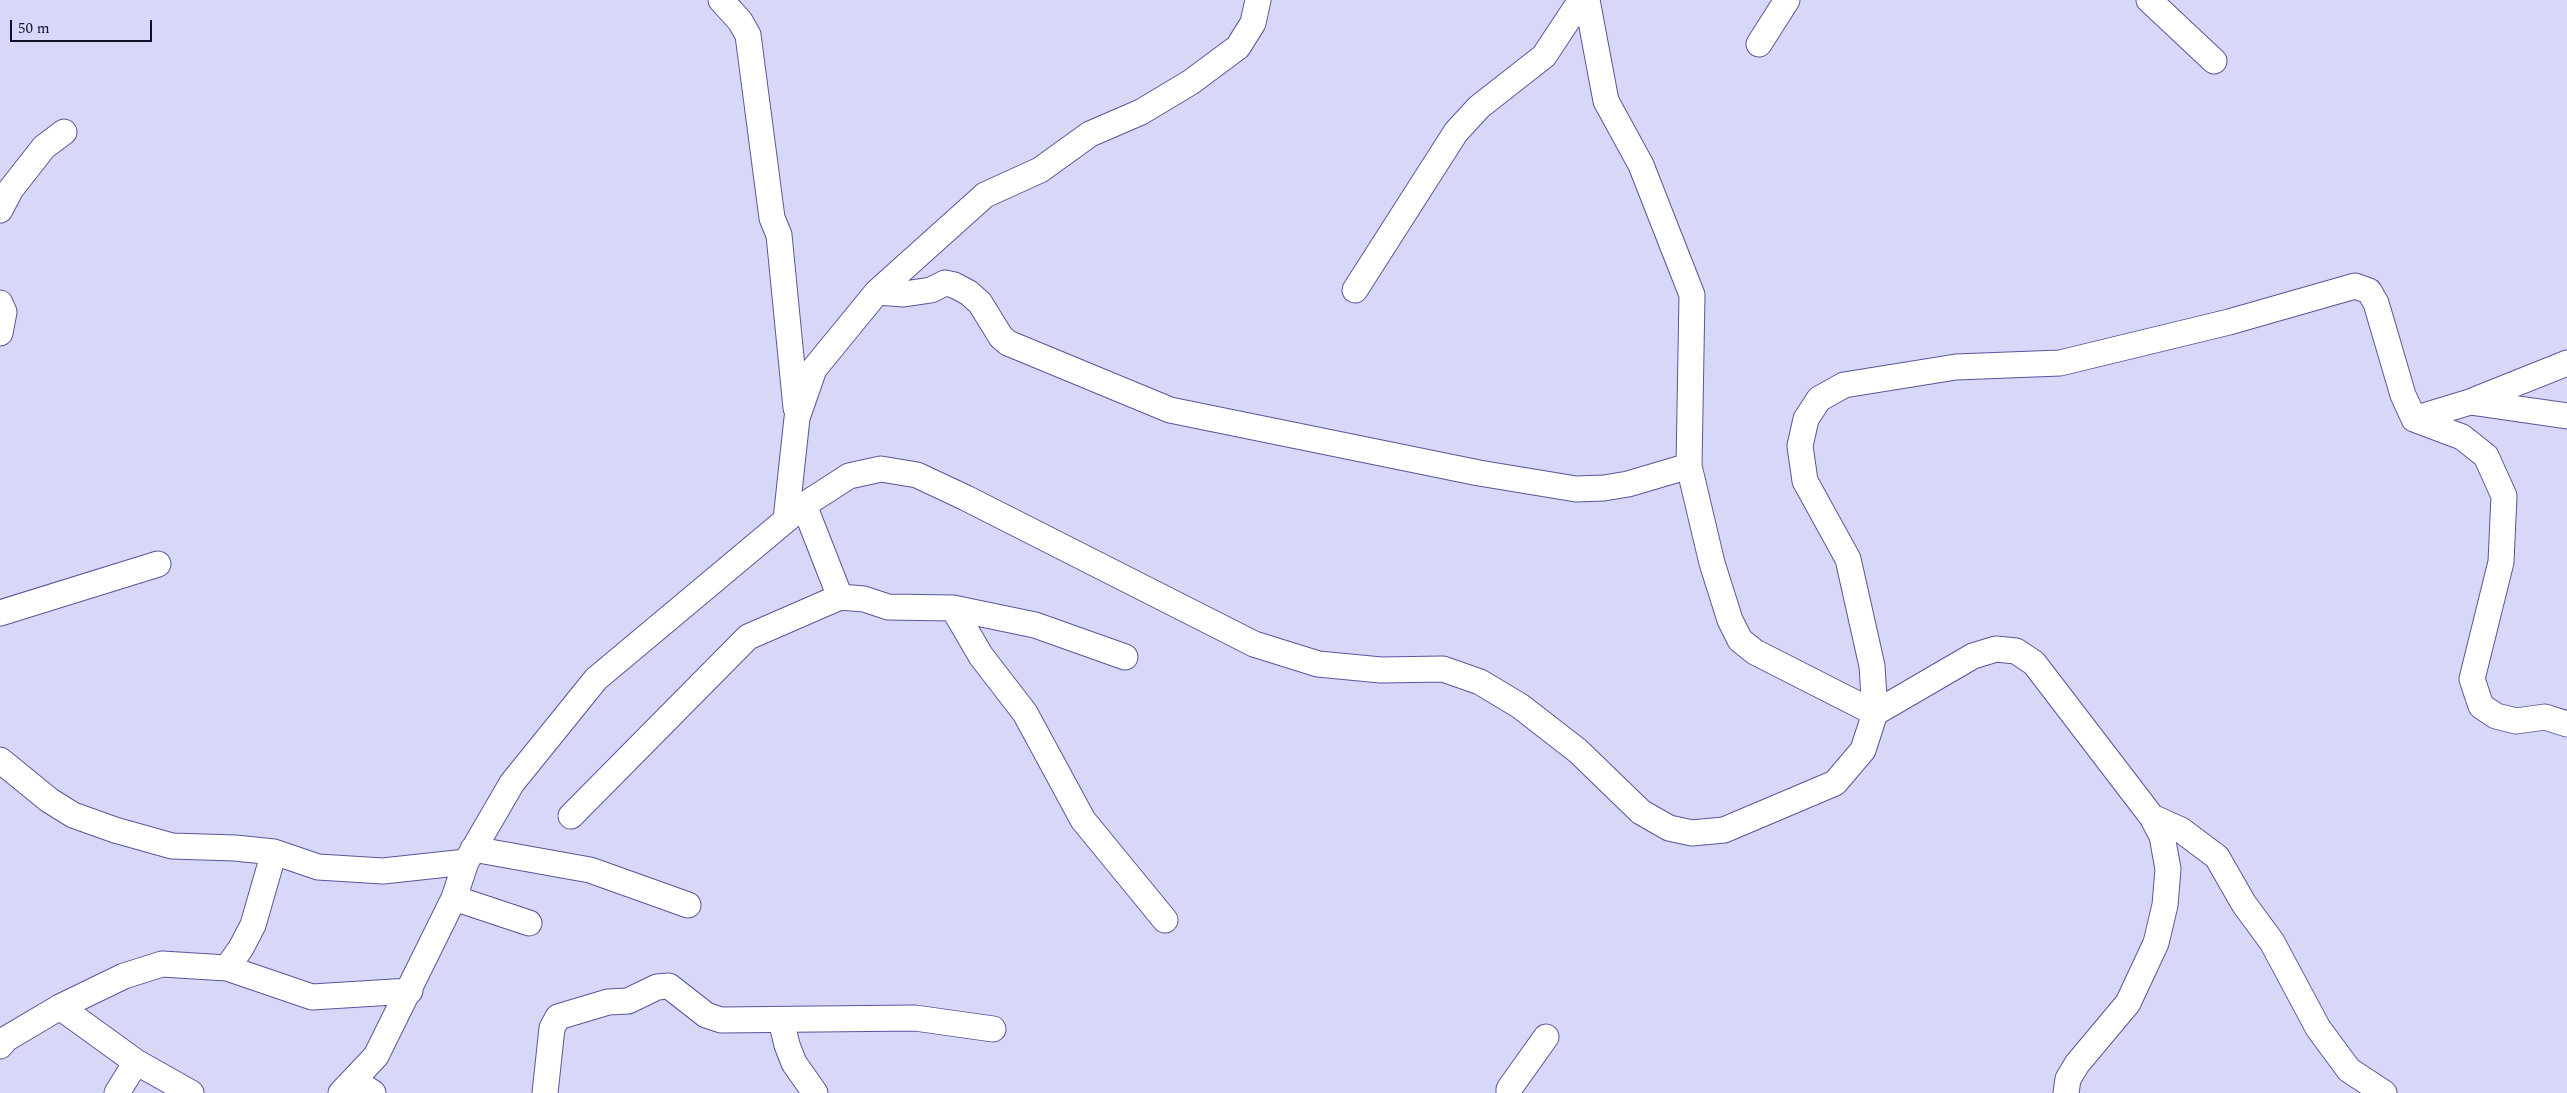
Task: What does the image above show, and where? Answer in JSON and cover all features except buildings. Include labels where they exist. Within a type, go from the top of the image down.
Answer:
[{"type":"street","points":[[721,0],[740,21],[748,35],[772,218],[779,235],[797,418],[786,520]]},
{"type":"street","points":[[797,418],[814,369],[876,292],[985,195],[1040,170],[1090,134],[1109,127],[1158,102],[1192,82],[1238,47],[1253,22],[1258,0]]},
{"type":"street","points":[[1355,290],[1456,132],[1479,107],[1544,56],[1581,0]]},
{"type":"street","points":[[1587,0],[1606,101],[1641,166],[1692,295],[1689,466],[1712,563],[1730,620],[1740,640],[1755,652],[1875,713]]},
{"type":"street","points":[[1759,44],[1787,0]]},
{"type":"street","points":[[2149,0],[2214,61]]},
{"type":"street","points":[[0,210],[11,189],[44,147],[64,132]]},
{"type":"street","points":[[876,292],[904,294],[931,290],[945,283],[954,285],[969,293],[980,303],[1001,337],[1008,343],[1170,410],[1469,471],[1576,488],[1604,488],[1628,484],[1689,466]]},
{"type":"street","points":[[356,1089],[376,1056],[410,991],[454,898],[470,855],[512,784],[596,679],[804,505],[850,476],[881,469],[917,475],[1254,644],[1318,664],[1381,670],[1443,669],[1480,682],[1520,706],[1578,750],[1642,812],[1669,828],[1684,832],[1724,830],[1835,783],[1863,750],[1875,713],[1872,666],[1848,559],[1805,481],[1800,446],[1806,419],[1819,399],[1844,385],[1956,367],[2060,363],[2229,322],[2354,286],[2369,291],[2376,303],[2402,395],[2414,419],[2462,437],[2486,456],[2504,496],[2501,562],[2472,679],[2481,706],[2496,716],[2516,721],[2545,717],[2567,724]]},
{"type":"street","points":[[0,303],[4,312],[0,333]]},
{"type":"street","points":[[2414,419],[2470,402],[2567,362]]},
{"type":"street","points":[[2470,402],[2567,416]]},
{"type":"street","points":[[804,505],[840,597]]},
{"type":"street","points":[[0,613],[158,564]]},
{"type":"street","points":[[571,816],[748,637],[840,597],[864,599],[888,607],[953,608],[1035,625],[1125,657]]},
{"type":"street","points":[[953,608],[980,656],[1025,713],[1083,820],[1165,920]]},
{"type":"street","points":[[1875,713],[1973,656],[1996,650],[2016,650],[2034,663],[2152,817],[2162,836],[2168,870],[2166,905],[2156,943],[2128,1003],[2077,1064],[2068,1079],[2066,1093]]},
{"type":"street","points":[[0,760],[48,800],[73,815],[115,830],[172,846],[235,848],[274,852],[318,867],[383,871],[470,855],[590,870],[688,905]]},
{"type":"street","points":[[2152,817],[2181,830],[2217,857],[2244,904],[2272,942],[2318,1028],[2349,1070],[2384,1093]]},
{"type":"street","points":[[227,968],[242,948],[253,925],[274,852]]},
{"type":"street","points":[[454,898],[530,923]]},
{"type":"street","points":[[0,1046],[6,1039],[60,1006],[124,976],[162,964],[227,968],[312,997],[410,991]]},
{"type":"street","points":[[545,1093],[552,1028],[558,1017],[608,1002],[628,1001],[657,987],[669,986],[706,1015],[721,1020],[916,1018],[993,1029]]},
{"type":"street","points":[[60,1006],[136,1062],[191,1093]]},
{"type":"street","points":[[782,1020],[787,1045],[794,1063],[815,1093]]},
{"type":"street","points":[[1509,1093],[1509,1089],[1546,1037]]},
{"type":"street","points":[[117,1093],[136,1062]]}]
